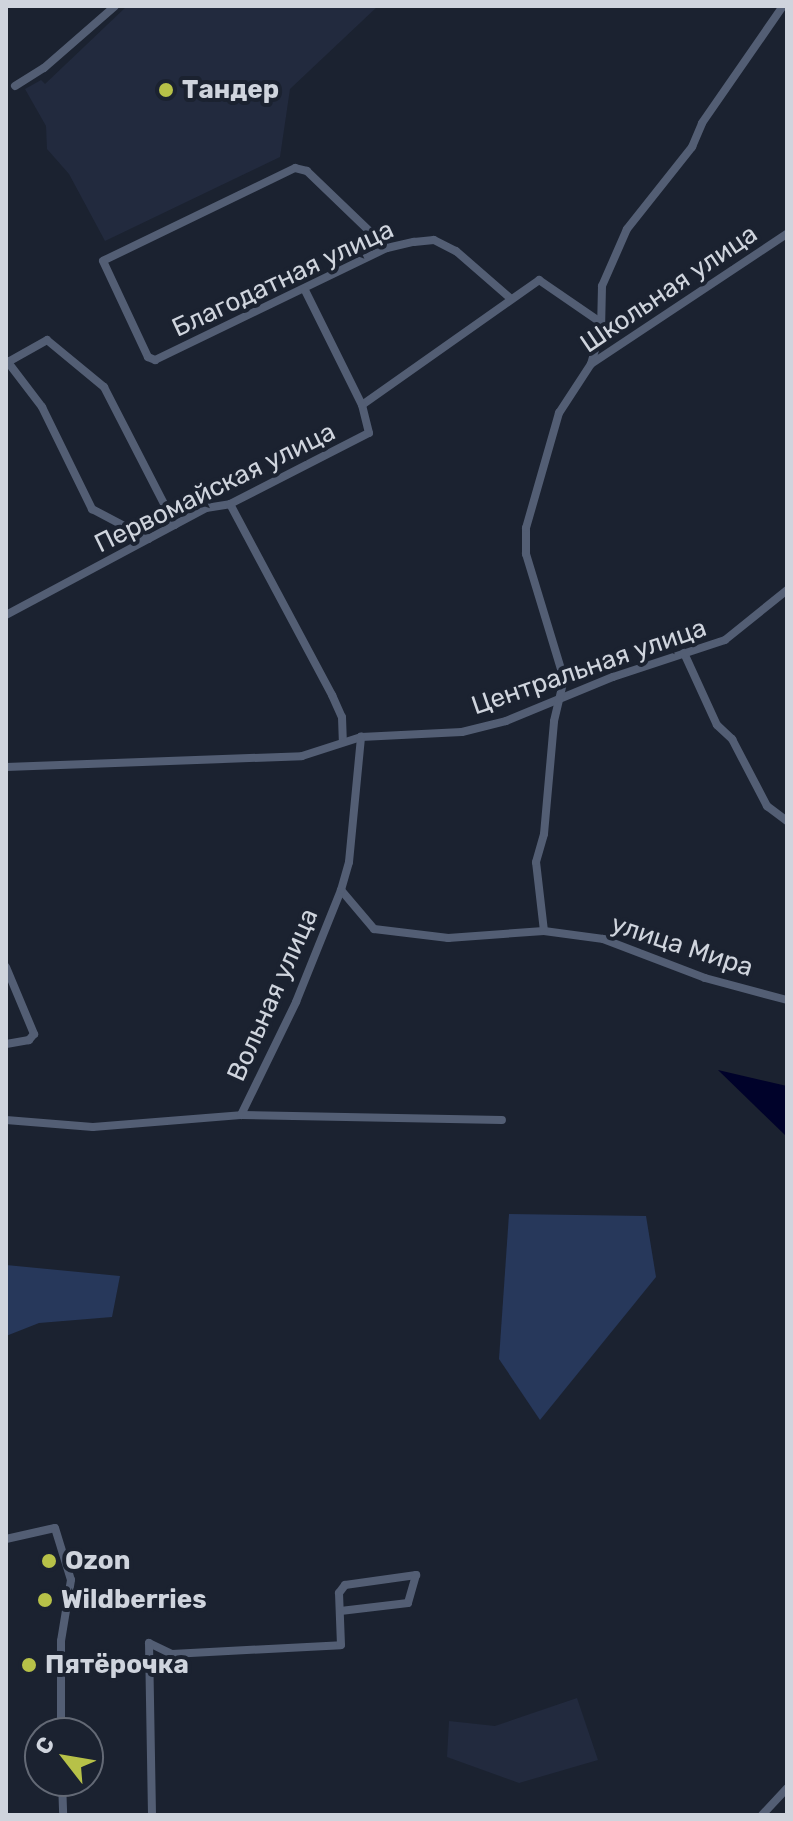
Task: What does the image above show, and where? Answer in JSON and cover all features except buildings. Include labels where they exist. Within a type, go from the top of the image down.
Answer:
[{"type":"street","points":[[15,86],[44,68],[115,6]]},
{"type":"street","points":[[591,364],[600,322],[602,286],[627,229],[692,147],[702,123],[783,6]]},
{"type":"street","name":"Благодатная улица","points":[[387,248],[307,171],[295,168],[106,258],[104,266],[148,357],[155,360],[387,248],[434,240],[456,251],[510,298]]},
{"type":"street","name":"Школьная улица","points":[[544,931],[536,862],[544,834],[562,659],[526,554],[526,528],[565,399],[591,364],[787,234]]},
{"type":"street","name":"Первомайская улица","points":[[6,615],[206,508],[230,504],[363,437],[369,425],[362,405],[539,280],[600,322]]},
{"type":"street","points":[[305,290],[362,405]]},
{"type":"street","points":[[149,539],[92,509],[32,394],[7,361],[47,340],[70,355],[112,399],[175,525]]},
{"type":"street","points":[[230,504],[332,695],[342,717],[343,742]]},
{"type":"street","name":"Центральная улица","points":[[6,767],[302,756],[331,751],[343,742],[361,737],[462,732],[559,701],[725,640],[787,590]]},
{"type":"street","points":[[684,653],[717,725],[732,739],[767,806],[787,821]]},
{"type":"street","name":"Вольная улица","points":[[241,1115],[296,1002],[341,890],[349,862],[361,737]]},
{"type":"street","name":"улица Мира","points":[[341,890],[374,929],[448,938],[544,931],[603,939],[705,978],[787,1000]]},
{"type":"street","points":[[6,967],[33,1036],[6,1044]]},
{"type":"street","points":[[6,1120],[52,1120],[93,1127],[241,1115],[502,1120]]},
{"type":"street","points":[[6,1539],[55,1528],[71,1580],[61,1641],[61,1717]]},
{"type":"street","points":[[152,1815],[149,1643],[172,1654],[341,1645],[339,1593],[345,1585],[416,1575],[408,1603],[340,1611]]},
{"type":"street","points":[[762,1815],[787,1788]]},
{"type":"shaded area","points":[[127,6],[378,6],[290,89],[280,157],[105,241],[69,174],[47,149],[46,126],[25,89],[41,80],[45,84]]},
{"type":"shaded area","points":[[718,1070],[787,1086],[787,1137]]},
{"type":"shaded area","points":[[509,1214],[646,1216],[656,1277],[540,1420],[499,1359]]},
{"type":"shaded area","points":[[6,1265],[120,1276],[112,1317],[39,1323],[6,1336]]},
{"type":"shaded area","points":[[577,1698],[598,1760],[519,1783],[447,1757],[449,1721],[495,1726]]},
{"type":"place","name":"Тандер","points":[[166,90]]},
{"type":"place","name":"Ozon","points":[[49,1561]]},
{"type":"place","name":"Wildberries","points":[[45,1600]]},
{"type":"place","name":"Пятёрочка","points":[[29,1665]]}]
